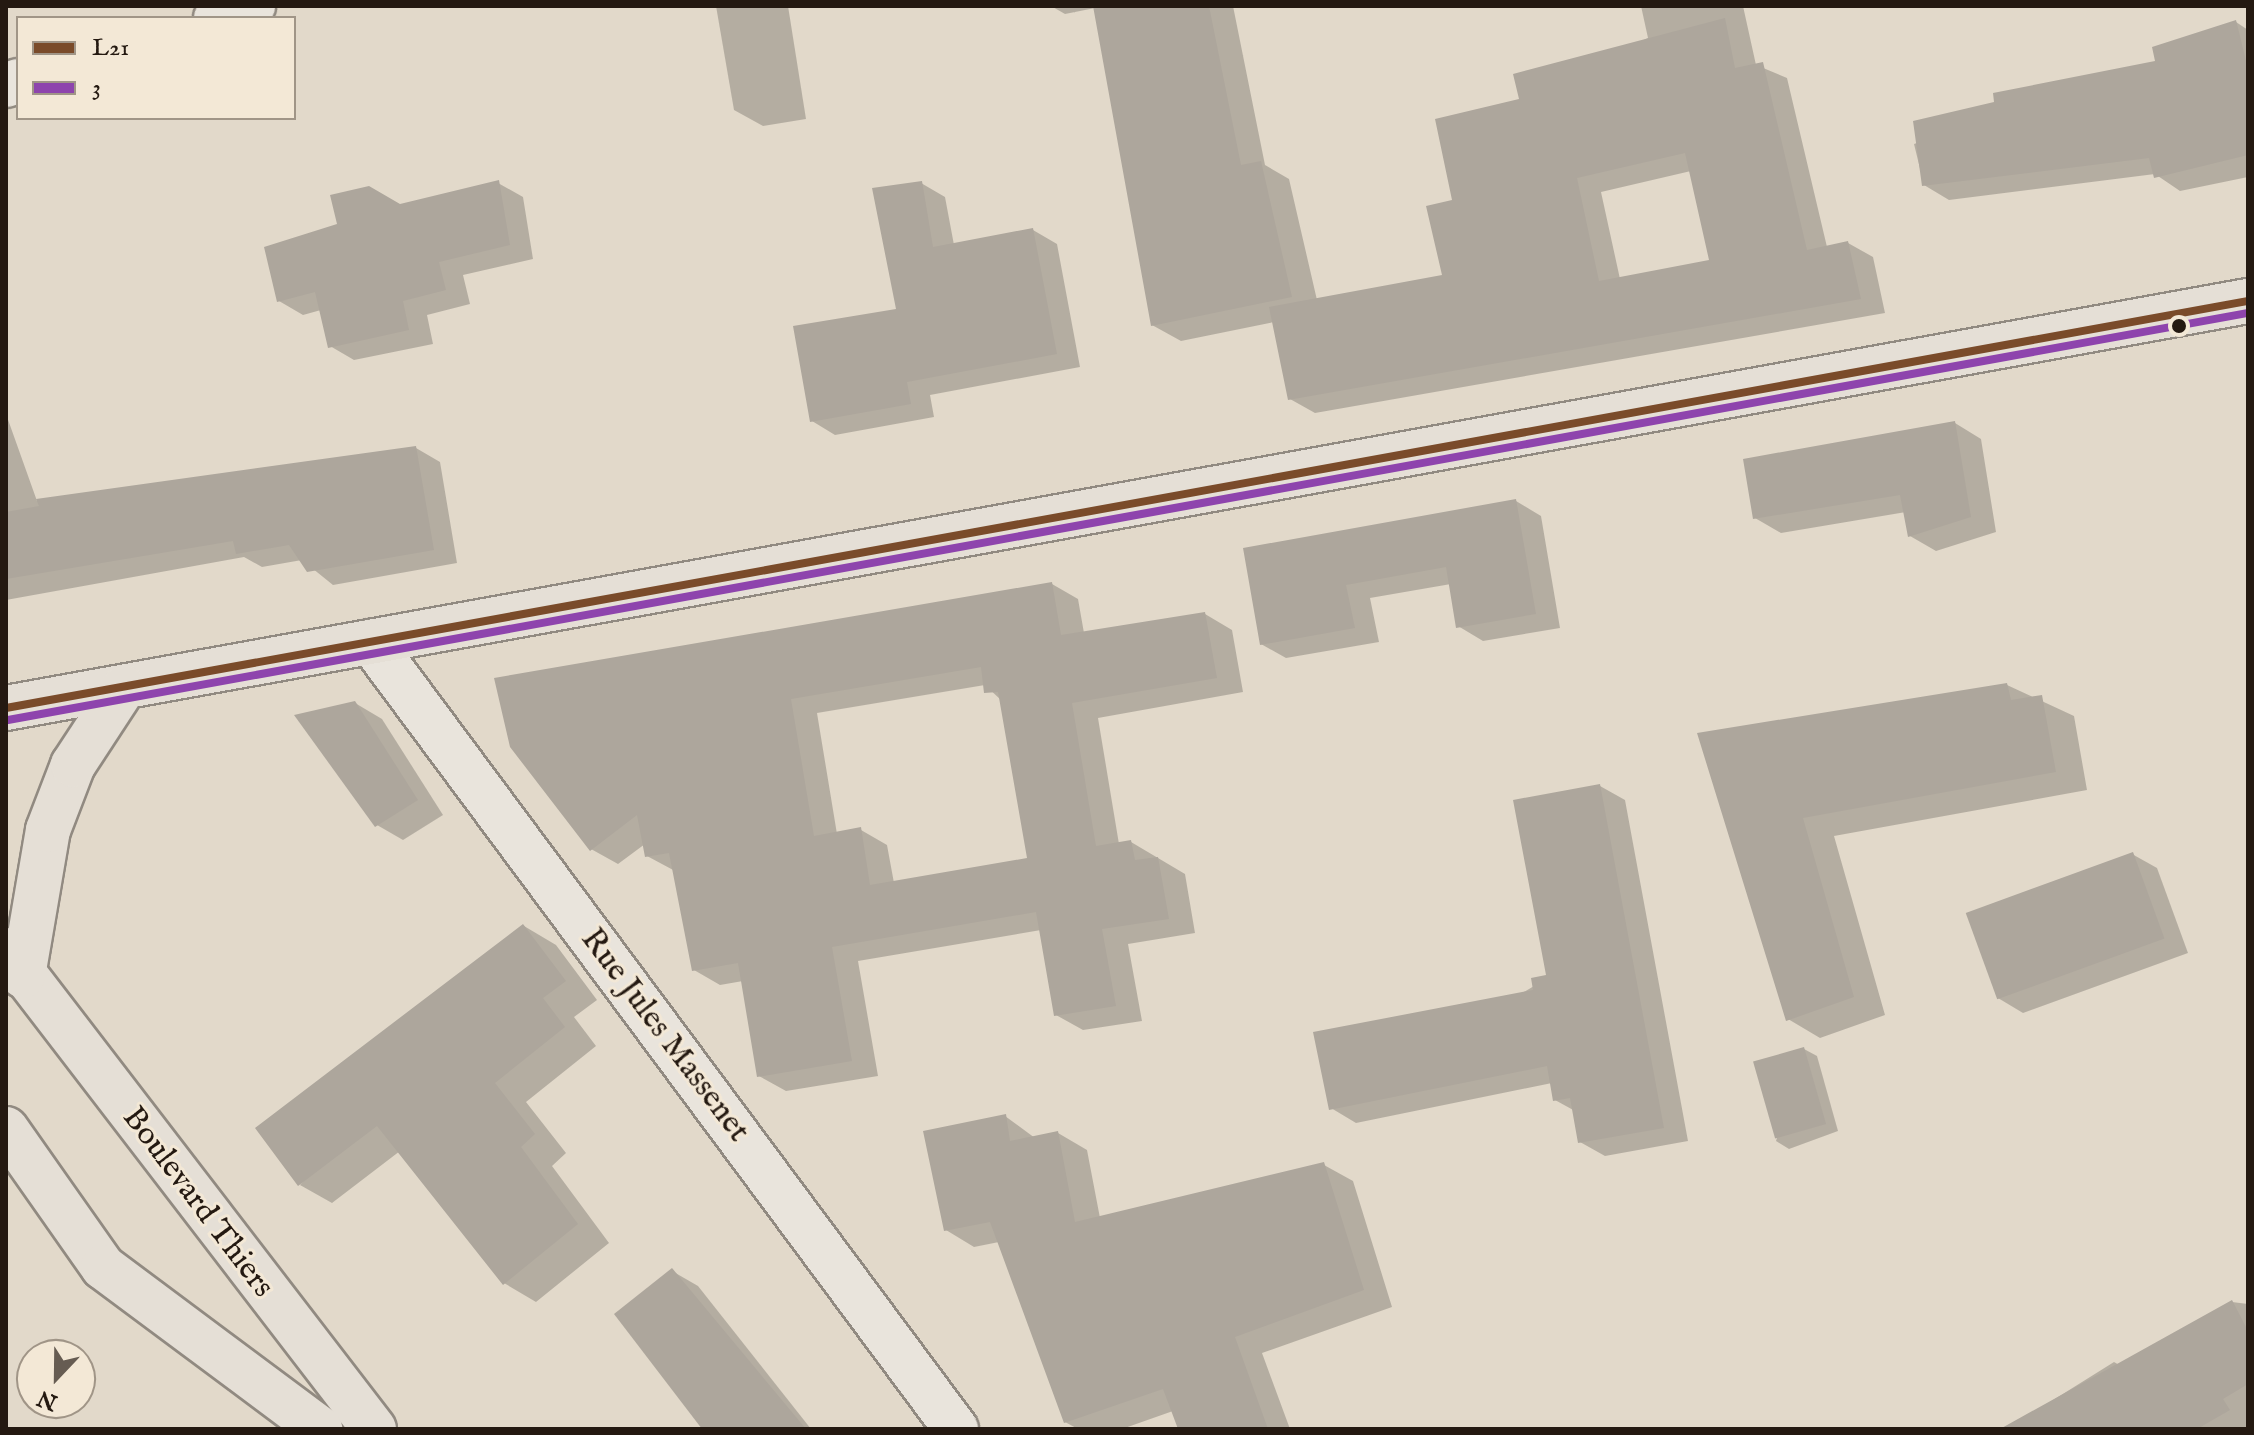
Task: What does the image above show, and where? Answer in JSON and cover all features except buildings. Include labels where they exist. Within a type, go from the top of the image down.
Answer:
[{"type":"main road","points":[[6,708],[2248,301]]},
{"type":"main road","name":"Boulevard Thiers","points":[[124,687],[73,765],[48,830],[14,963],[374,1429]]},
{"type":"main road","points":[[6,1129],[103,1267],[320,1429]]},
{"type":"street","points":[[222,16],[253,6]]},
{"type":"street","name":"Rue Jules Massenet","points":[[371,642],[956,1429]]},
{"type":"transit line","name":"L21","points":[[6,708],[2248,301]]},
{"type":"transit line","name":"3","points":[[8,720],[2248,313]]}]
